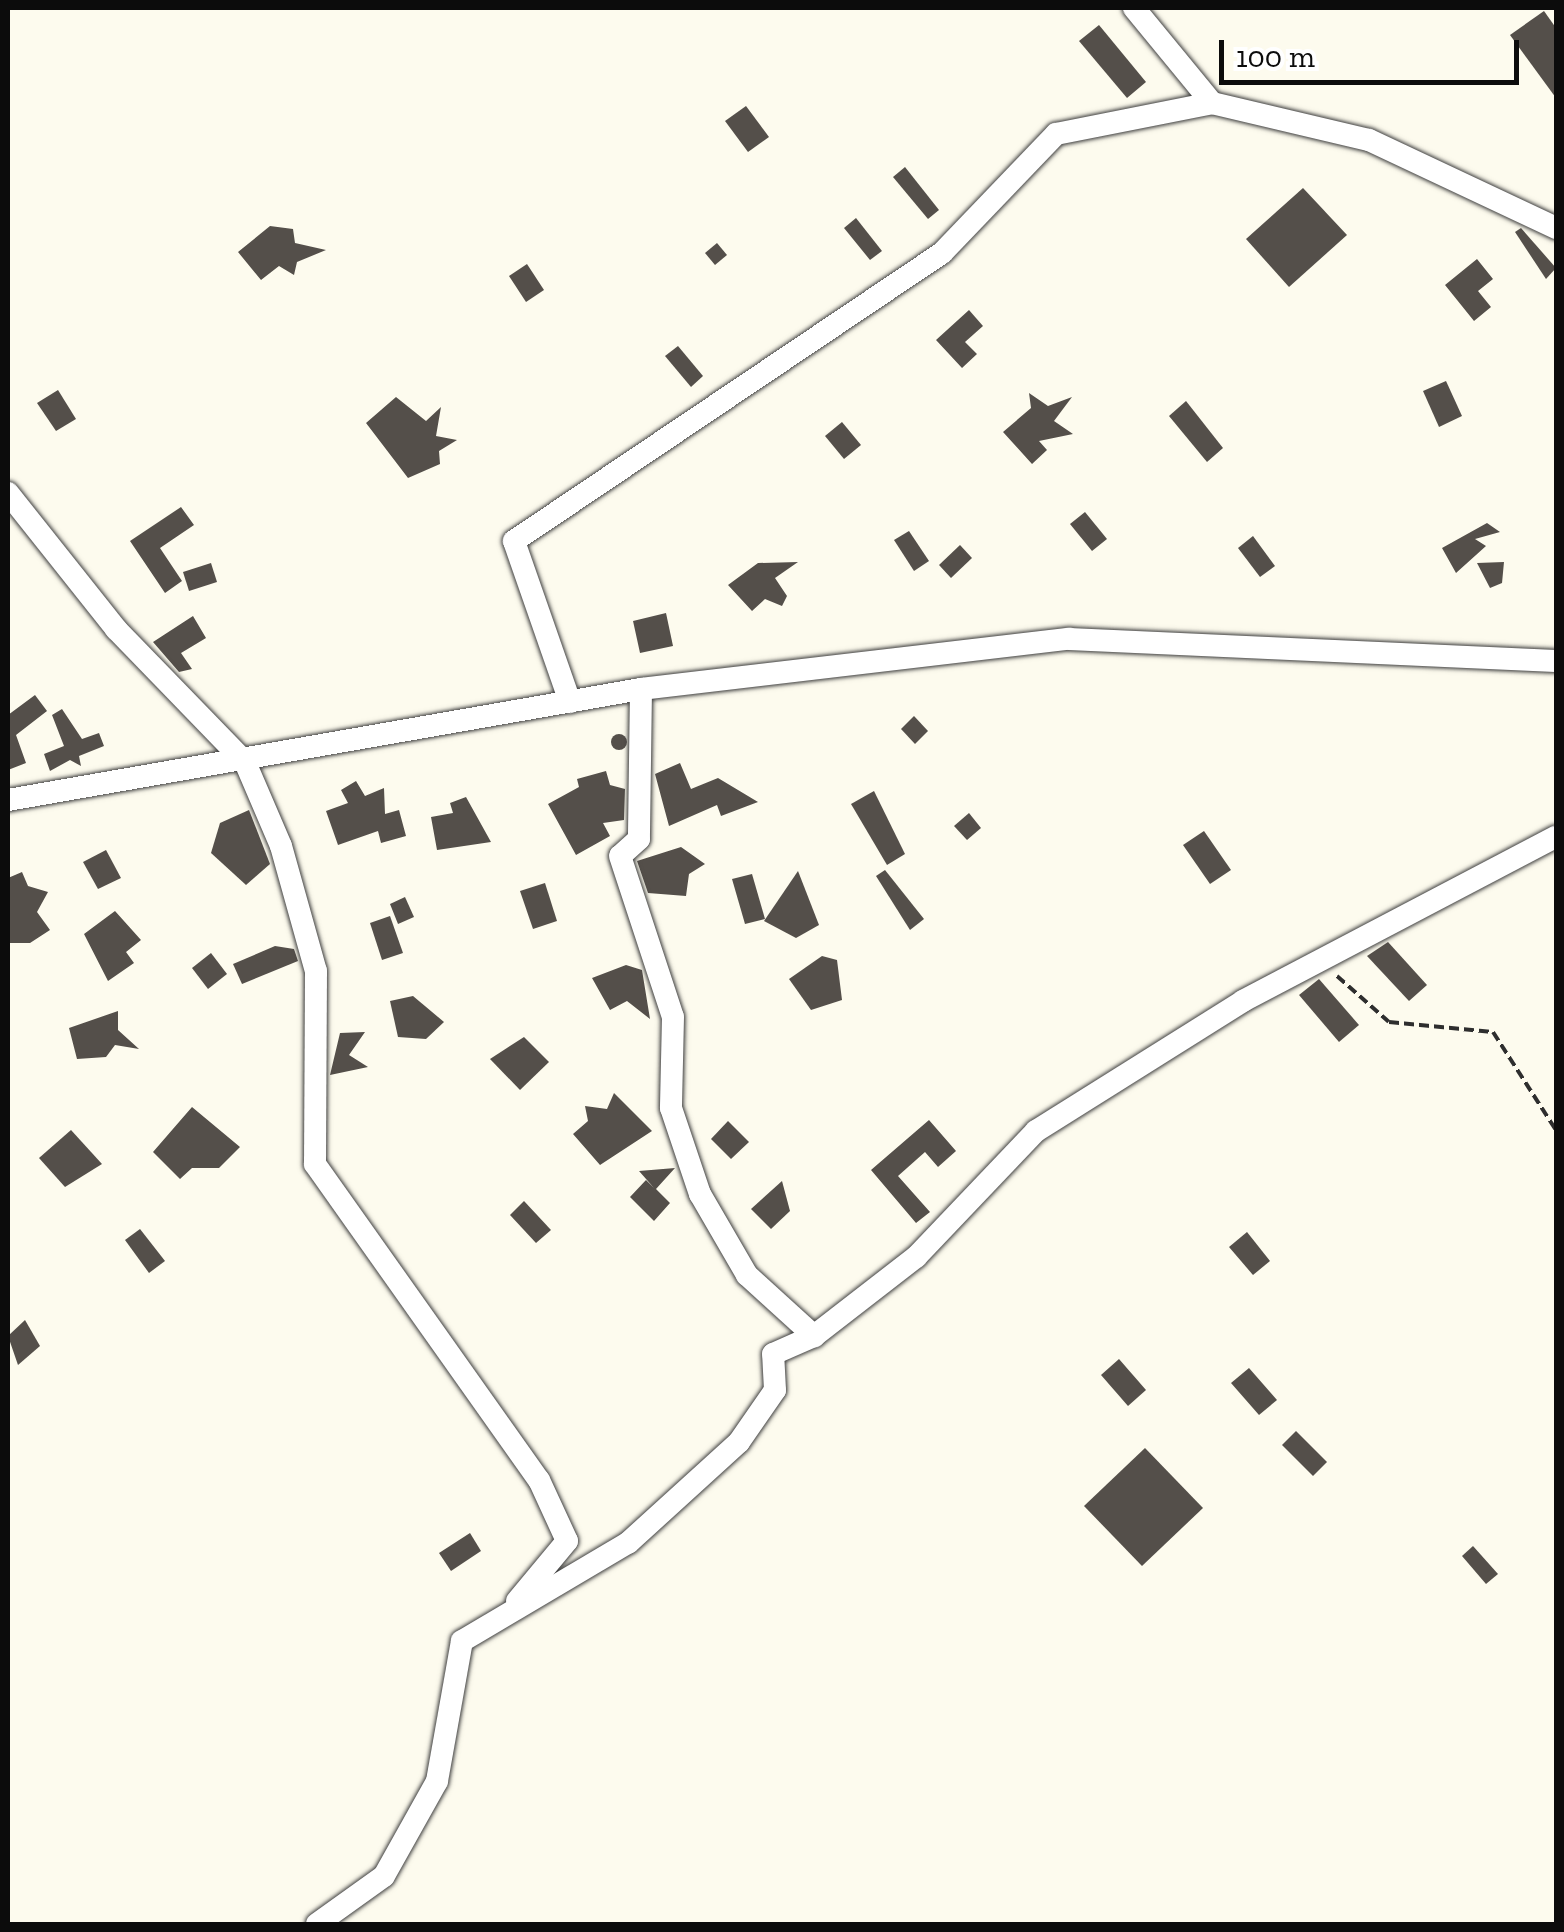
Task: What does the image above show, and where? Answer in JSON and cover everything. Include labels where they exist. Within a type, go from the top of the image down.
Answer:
[{"type":"street","points":[[1134,8],[1212,103]]},
{"type":"street","points":[[570,702],[514,541],[942,254],[1056,134],[1212,103],[1368,140],[1556,228]]},
{"type":"street","points":[[8,494],[116,629],[246,762],[281,846],[316,972],[315,1164],[540,1480],[567,1541],[504,1616]]},
{"type":"street","points":[[8,800],[246,762],[641,688],[1069,639],[1556,661]]},
{"type":"street","points":[[641,688],[639,838],[620,856],[673,1017],[671,1108],[700,1194],[747,1276],[814,1336]]},
{"type":"street","points":[[316,1924],[384,1876],[437,1781],[462,1641],[628,1544],[739,1442],[775,1390],[772,1354],[814,1336],[916,1257],[1036,1131],[1318,959],[1556,836]]},
{"type":"path","points":[[1318,959],[1388,1022],[1493,1032],[1556,1130]]},
{"type":"building","points":[[1544,11],[1556,28],[1556,98],[1510,35]]},
{"type":"building","points":[[1099,25],[1146,82],[1127,98],[1079,41]]},
{"type":"building","points":[[746,106],[769,137],[748,152],[725,121]]},
{"type":"building","points":[[905,167],[939,210],[928,219],[893,177]]},
{"type":"building","points":[[1303,188],[1347,235],[1289,287],[1246,239]]},
{"type":"building","points":[[856,218],[882,251],[870,260],[844,228]]},
{"type":"building","points":[[270,226],[293,229],[295,243],[326,250],[297,262],[294,275],[279,266],[261,280],[238,252]]},
{"type":"building","points":[[1521,228],[1556,268],[1546,279],[1515,232]]},
{"type":"building","points":[[717,243],[727,255],[715,265],[705,253]]},
{"type":"building","points":[[1477,259],[1493,279],[1478,291],[1491,307],[1474,321],[1445,285]]},
{"type":"building","points":[[527,264],[544,290],[526,302],[509,276]]},
{"type":"building","points":[[969,310],[983,326],[965,342],[977,354],[962,368],[936,340]]},
{"type":"building","points":[[678,346],[703,376],[691,387],[665,356]]},
{"type":"building","points":[[1446,381],[1462,416],[1439,427],[1423,391]]},
{"type":"building","points":[[58,390],[76,419],[56,431],[37,403]]},
{"type":"building","points":[[1029,393],[1048,406],[1072,397],[1054,421],[1073,434],[1039,441],[1047,450],[1032,464],[1003,432],[1031,408]]},
{"type":"building","points":[[396,397],[426,421],[441,407],[436,436],[457,440],[439,451],[440,464],[408,478],[366,423]]},
{"type":"building","points":[[1186,401],[1223,448],[1207,462],[1169,416]]},
{"type":"building","points":[[842,422],[861,445],[844,459],[825,436]]},
{"type":"building","points":[[181,507],[194,525],[160,548],[182,581],[165,593],[130,541]]},
{"type":"building","points":[[1085,512],[1107,539],[1092,551],[1070,524]]},
{"type":"building","points":[[1487,523],[1500,532],[1475,539],[1486,546],[1456,573],[1442,548]]},
{"type":"building","points":[[909,531],[929,561],[914,571],[894,540]]},
{"type":"building","points":[[1253,536],[1275,566],[1260,577],[1238,548]]},
{"type":"building","points":[[960,545],[972,558],[951,578],[939,565]]},
{"type":"building","points":[[798,562],[775,578],[787,596],[782,606],[765,599],[752,611],[728,585],[758,563]]},
{"type":"building","points":[[1504,562],[1502,583],[1490,588],[1477,563]]},
{"type":"building","points":[[211,563],[217,582],[189,591],[183,572]]},
{"type":"building","points":[[666,613],[673,646],[640,653],[633,621]]},
{"type":"building","points":[[193,616],[206,638],[181,653],[192,669],[179,672],[153,642]]},
{"type":"building","points":[[35,695],[47,711],[16,735],[26,763],[8,770],[8,715]]},
{"type":"building","points":[[62,709],[82,739],[99,733],[104,746],[79,756],[81,766],[70,760],[50,771],[44,754],[64,746],[52,715]]},
{"type":"building","points":[[914,716],[928,731],[915,744],[901,729]]},
{"type":"building","points":[[619,734],[627,742],[619,750],[611,742]]},
{"type":"building","points":[[680,763],[691,789],[718,778],[758,802],[721,816],[717,805],[669,826],[655,774]]},
{"type":"building","points":[[606,771],[610,785],[625,789],[624,820],[603,823],[610,836],[576,855],[548,804],[579,787],[577,779]]},
{"type":"building","points":[[356,781],[365,796],[384,788],[385,814],[399,810],[406,836],[381,843],[378,831],[338,845],[326,811],[348,803],[341,790]]},
{"type":"building","points":[[874,791],[905,854],[887,865],[851,804]]},
{"type":"building","points":[[466,797],[491,842],[437,850],[431,817],[453,813],[450,803]]},
{"type":"building","points":[[249,810],[270,864],[246,885],[211,853],[220,823]]},
{"type":"building","points":[[969,813],[981,828],[967,840],[954,826]]},
{"type":"building","points":[[1204,831],[1231,870],[1210,884],[1183,845]]},
{"type":"building","points":[[681,847],[705,864],[689,874],[686,896],[648,893],[637,861]]},
{"type":"building","points":[[106,850],[121,878],[98,889],[83,862]]},
{"type":"building","points":[[885,870],[924,919],[910,930],[876,876]]},
{"type":"building","points":[[798,871],[819,925],[796,938],[764,921]]},
{"type":"building","points":[[22,872],[28,886],[48,892],[37,912],[50,930],[30,943],[8,943],[8,878]]},
{"type":"building","points":[[752,874],[765,919],[745,924],[732,879]]},
{"type":"building","points":[[545,883],[557,921],[533,929],[520,891]]},
{"type":"building","points":[[405,897],[414,917],[398,924],[390,904]]},
{"type":"building","points":[[115,911],[141,940],[126,952],[134,963],[108,981],[84,934]]},
{"type":"building","points":[[390,916],[403,953],[382,960],[370,923]]},
{"type":"building","points":[[1388,942],[1427,985],[1409,1001],[1367,956]]},
{"type":"building","points":[[275,946],[294,949],[298,961],[242,984],[233,964]]},
{"type":"building","points":[[211,953],[227,974],[208,989],[192,968]]},
{"type":"building","points":[[822,956],[837,960],[842,1000],[811,1010],[789,979]]},
{"type":"building","points":[[626,965],[642,970],[650,1019],[627,1001],[610,1010],[592,978]]},
{"type":"building","points":[[1319,979],[1359,1025],[1339,1042],[1299,995]]},
{"type":"building","points":[[413,996],[444,1022],[426,1039],[398,1037],[390,1001]]},
{"type":"building","points":[[118,1011],[118,1030],[139,1049],[115,1045],[106,1057],[77,1059],[69,1028]]},
{"type":"building","points":[[365,1032],[349,1055],[368,1067],[330,1075],[340,1033]]},
{"type":"building","points":[[524,1037],[549,1062],[520,1090],[490,1059]]},
{"type":"building","points":[[614,1093],[652,1131],[600,1165],[573,1134],[588,1121],[585,1106],[607,1109]]},
{"type":"building","points":[[192,1107],[240,1147],[219,1168],[192,1168],[180,1179],[153,1152]]},
{"type":"building","points":[[929,1120],[956,1151],[938,1167],[925,1152],[898,1176],[930,1212],[916,1223],[871,1170]]},
{"type":"building","points":[[728,1121],[749,1142],[731,1159],[711,1139]]},
{"type":"building","points":[[71,1130],[102,1164],[65,1187],[39,1158]]},
{"type":"building","points":[[675,1168],[656,1189],[670,1203],[654,1221],[630,1197],[646,1180],[654,1188],[639,1171]]},
{"type":"building","points":[[782,1181],[790,1211],[771,1229],[751,1209]]},
{"type":"building","points":[[524,1201],[551,1230],[536,1243],[510,1215]]},
{"type":"building","points":[[140,1229],[165,1261],[149,1273],[125,1240]]},
{"type":"building","points":[[1247,1232],[1270,1261],[1253,1275],[1229,1247]]},
{"type":"building","points":[[25,1320],[40,1346],[18,1365],[8,1336]]},
{"type":"building","points":[[1119,1359],[1146,1390],[1128,1406],[1101,1375]]},
{"type":"building","points":[[1249,1368],[1277,1400],[1259,1415],[1231,1383]]},
{"type":"building","points":[[1296,1431],[1327,1462],[1313,1476],[1282,1445]]},
{"type":"building","points":[[1145,1448],[1203,1508],[1142,1566],[1084,1506]]},
{"type":"building","points":[[470,1533],[481,1551],[451,1571],[439,1553]]},
{"type":"building","points":[[1473,1546],[1498,1574],[1486,1584],[1462,1556]]}]
